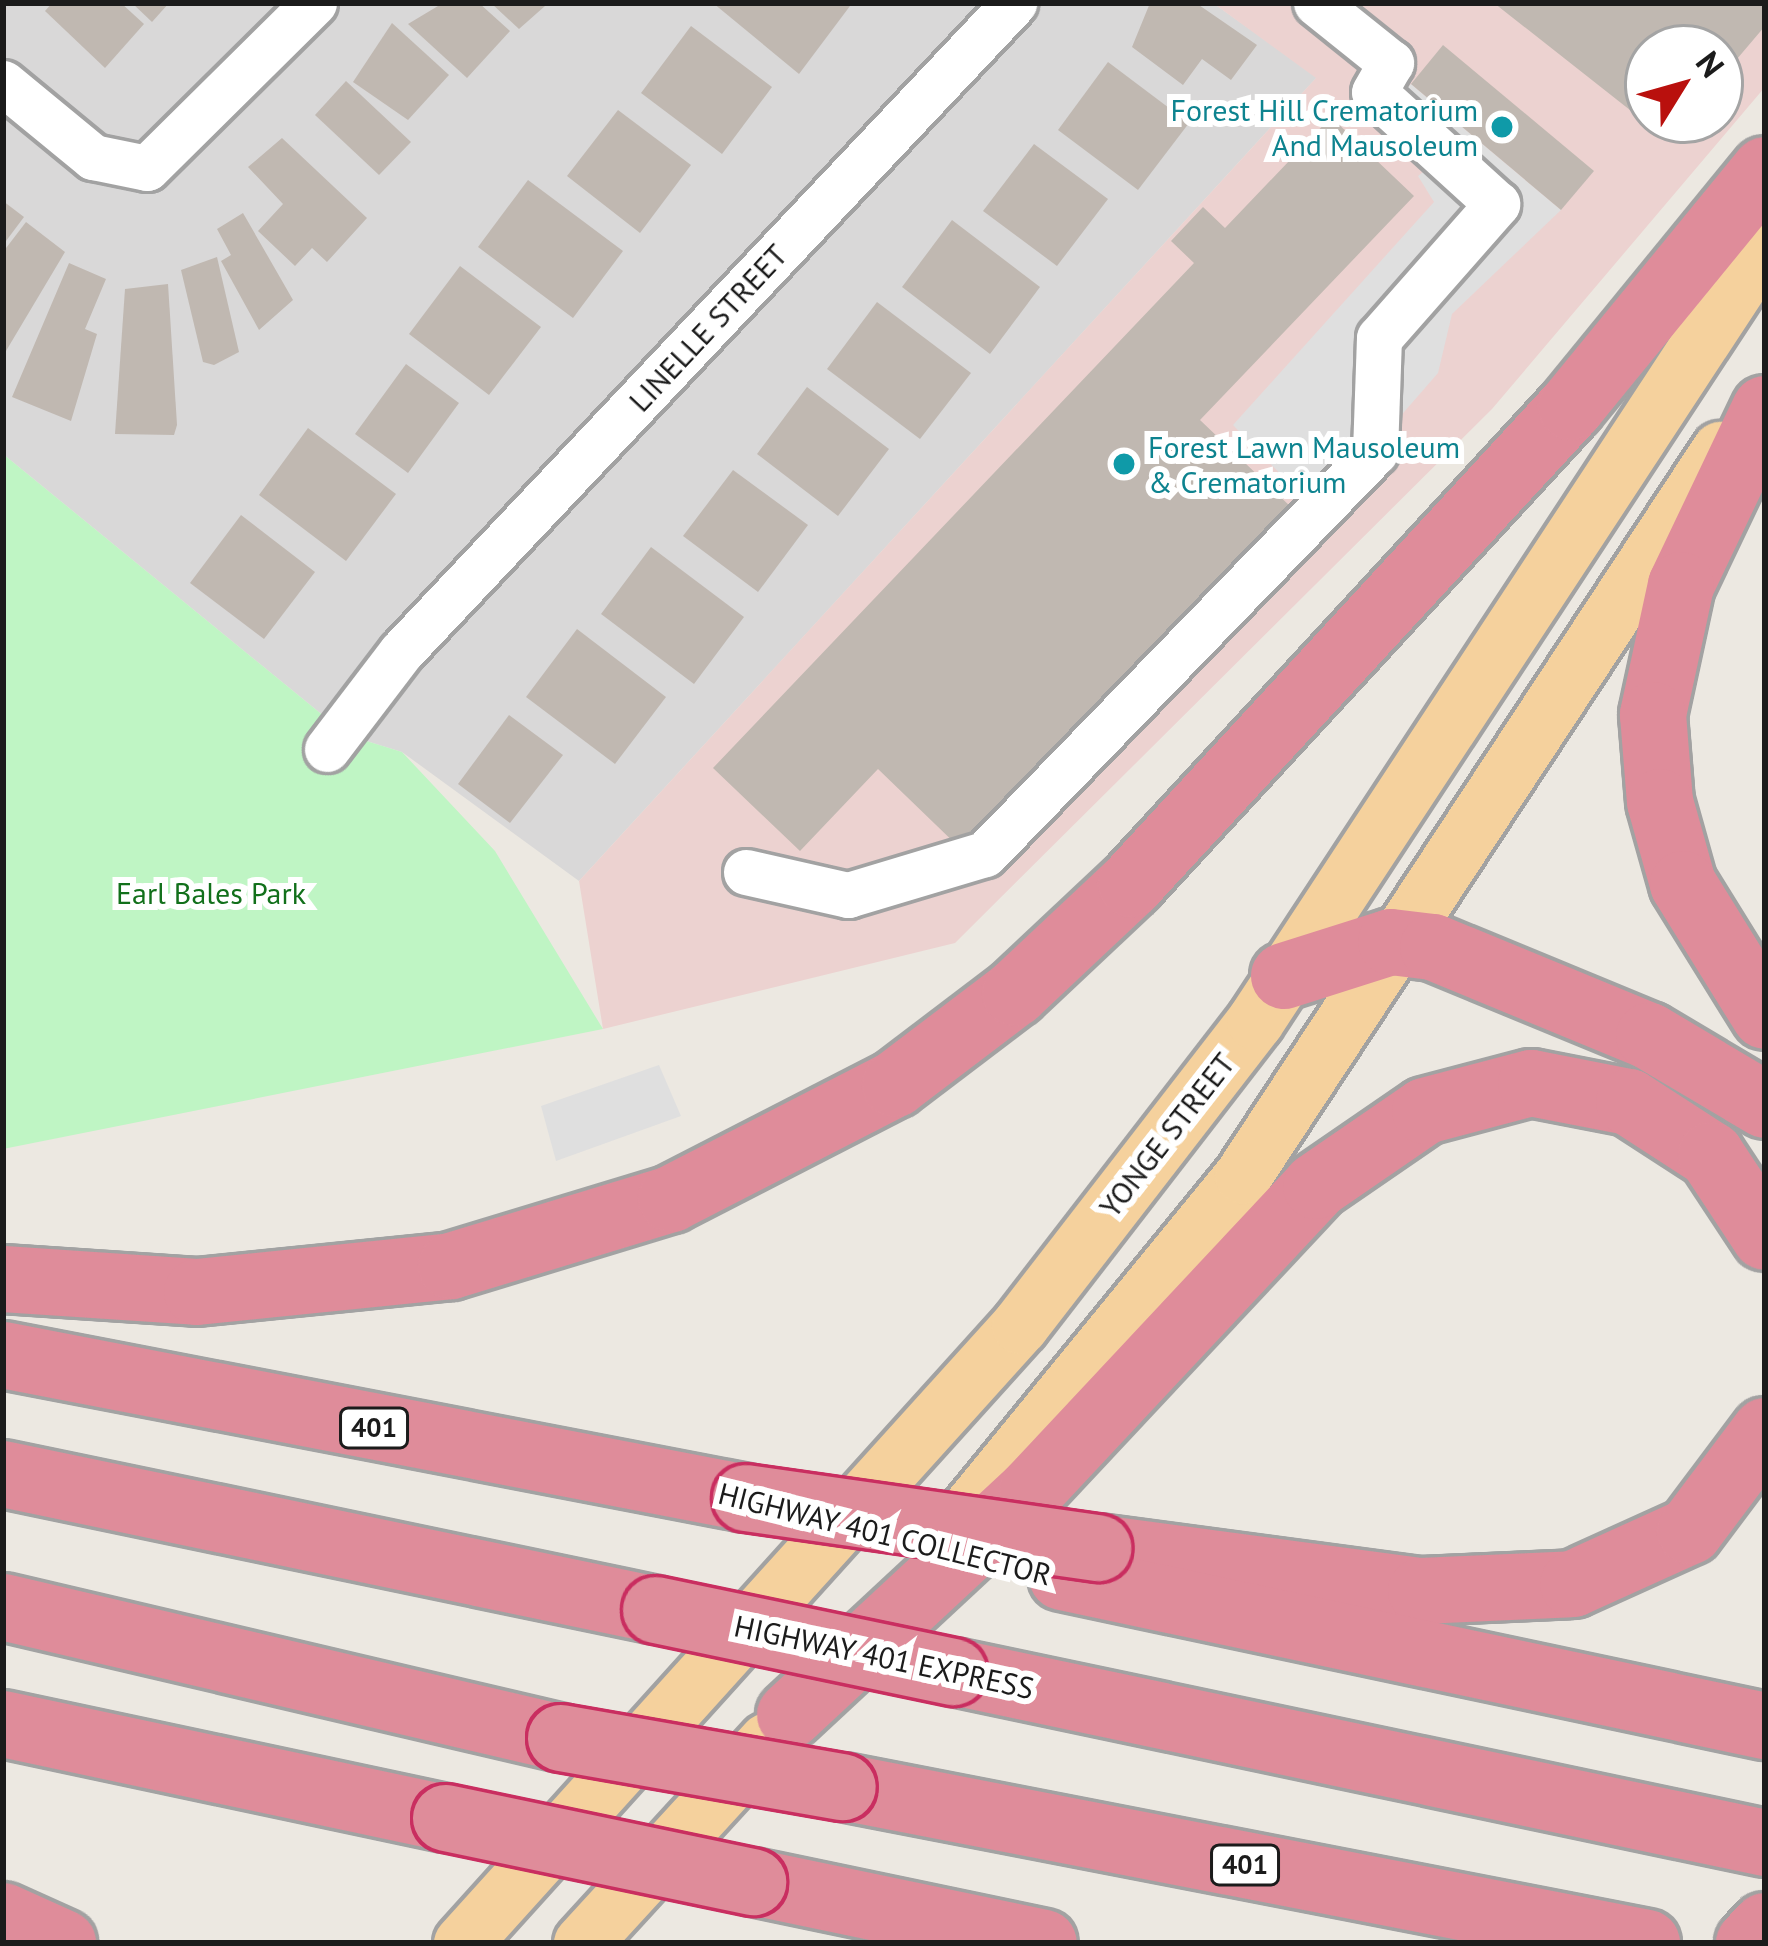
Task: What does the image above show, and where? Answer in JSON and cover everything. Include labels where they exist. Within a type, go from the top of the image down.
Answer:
[{"type":"highway","points":[[3,1279],[197,1292],[451,1266],[670,1199],[895,1084],[1015,993],[1155,859],[1571,406],[1765,170]]},
{"type":"highway","points":[[1765,409],[1681,585],[1653,715],[1660,802],[1682,884],[1765,1016]]},
{"type":"highway","points":[[1284,976],[1398,943],[1595,1011],[1765,1105]]},
{"type":"highway","points":[[790,1715],[1032,1490],[1302,1199],[1412,1117],[1508,1085],[1606,1094],[1711,1155],[1765,1237]]},
{"type":"highway","name":"HIGHWAY 401 COLLECTOR","points":[[3,1354],[1080,1562],[1765,1726]]},
{"type":"highway","points":[[1080,1562],[1421,1591],[1573,1584],[1690,1531],[1765,1430]]},
{"type":"highway","name":"HIGHWAY 401 EXPRESS","points":[[3,1474],[1755,1841]]},
{"type":"highway","name":"401","points":[[3,1607],[561,1738],[844,1787],[1647,1943]]},
{"type":"highway","points":[[3,1724],[1044,1943]]},
{"type":"highway","points":[[3,1916],[63,1943]]},
{"type":"highway","points":[[1749,1943],[1765,1927]]},
{"type":"main road","name":"YONGE STREET","points":[[462,1943],[1020,1324],[1284,976],[1765,244]]},
{"type":"main road","points":[[582,1943],[790,1715],[1145,1304],[1398,943],[1765,381]]},
{"type":"street","points":[[3,82],[93,157],[147,168],[314,3]]},
{"type":"street","name":"LINELLE STREET","points":[[327,748],[401,652],[1014,3]]},
{"type":"street","points":[[746,872],[848,895],[985,854],[1376,452],[1379,338],[1497,204],[1374,92],[1391,63],[1316,3]]},
{"type":"shaded area","points":[[3,3],[1213,3],[1317,77],[579,881],[402,752],[347,735],[3,454]]},
{"type":"shaded area","points":[[1213,3],[1765,3],[1765,87],[1744,112],[1744,24],[1624,24],[1624,144],[1717,144],[1492,409],[955,943],[603,1029],[579,881],[1316,78]]},
{"type":"shaded area","points":[[1411,84],[1561,210],[1452,314],[1438,373],[1317,512],[1233,425],[1434,202],[1418,176],[1443,156],[1389,105]]},
{"type":"shaded area","points":[[659,1065],[681,1116],[556,1161],[541,1106]]},
{"type":"green space","name":"Earl Bales Park","points":[[3,454],[347,735],[402,752],[495,851],[603,1029],[3,1149]]},
{"type":"building","points":[[52,3],[121,3],[144,24],[105,68],[45,11]]},
{"type":"building","points":[[132,3],[169,3],[152,22]]},
{"type":"building","points":[[443,3],[479,3],[510,31],[467,78],[408,24]]},
{"type":"building","points":[[491,3],[541,3],[545,6],[519,29]]},
{"type":"building","points":[[713,3],[845,3],[850,6],[799,74]]},
{"type":"building","points":[[1150,3],[1196,3],[1257,45],[1231,80],[1202,59],[1183,85],[1132,47]]},
{"type":"building","points":[[1494,3],[1765,3],[1765,26],[1744,51],[1744,24],[1624,24],[1624,105]]},
{"type":"building","points":[[392,23],[449,75],[408,120],[353,82]]},
{"type":"building","points":[[691,26],[772,87],[722,154],[641,93]]},
{"type":"building","name":"Forest Hill Crematorium And Mausoleum","points":[[1443,45],[1594,171],[1561,210],[1411,84]]},
{"type":"building","points":[[1108,62],[1189,123],[1138,190],[1058,130]]},
{"type":"building","points":[[346,81],[411,142],[379,175],[315,115]]},
{"type":"building","points":[[618,110],[691,165],[640,233],[567,176]]},
{"type":"building","name":"Forest Lawn Mausoleum & Crematorium","points":[[1331,117],[1414,196],[1200,420],[1292,508],[964,852],[878,769],[800,851],[713,768],[1194,263],[1171,241],[1203,207],[1225,228]]},
{"type":"building","points":[[282,138],[367,218],[327,262],[312,248],[295,266],[258,231],[283,204],[248,167]]},
{"type":"building","points":[[1034,144],[1108,199],[1057,266],[983,211]]},
{"type":"building","points":[[528,180],[623,251],[573,318],[478,247]]},
{"type":"building","points":[[3,201],[24,217],[3,245]]},
{"type":"building","points":[[243,213],[293,300],[259,330],[221,261],[231,255],[217,229]]},
{"type":"building","points":[[952,220],[1040,287],[990,354],[902,287]]},
{"type":"building","points":[[26,222],[65,252],[3,356],[3,252]]},
{"type":"building","points":[[217,257],[239,352],[214,365],[203,362],[181,270]]},
{"type":"building","points":[[69,263],[106,279],[85,329],[97,334],[71,421],[12,397]]},
{"type":"building","points":[[460,266],[541,327],[489,395],[409,334]]},
{"type":"building","points":[[168,284],[174,435],[115,434],[125,289]]},
{"type":"building","points":[[877,302],[971,373],[920,439],[827,369]]},
{"type":"building","points":[[406,364],[459,403],[408,473],[355,434]]},
{"type":"building","points":[[807,387],[889,449],[838,516],[757,454]]},
{"type":"building","points":[[308,428],[396,494],[346,561],[259,495]]},
{"type":"building","points":[[733,470],[808,525],[758,592],[683,536]]},
{"type":"building","points":[[241,515],[315,572],[264,639],[190,583]]},
{"type":"building","points":[[651,547],[744,617],[694,684],[601,614]]},
{"type":"building","points":[[577,629],[666,697],[615,764],[526,697]]},
{"type":"building","points":[[509,715],[563,755],[510,823],[458,784]]},
{"type":"place","name":"Forest Hill Crematorium And Mausoleum","points":[[1502,127]]},
{"type":"place","name":"Forest Lawn Mausoleum & Crematorium","points":[[1124,464]]}]
